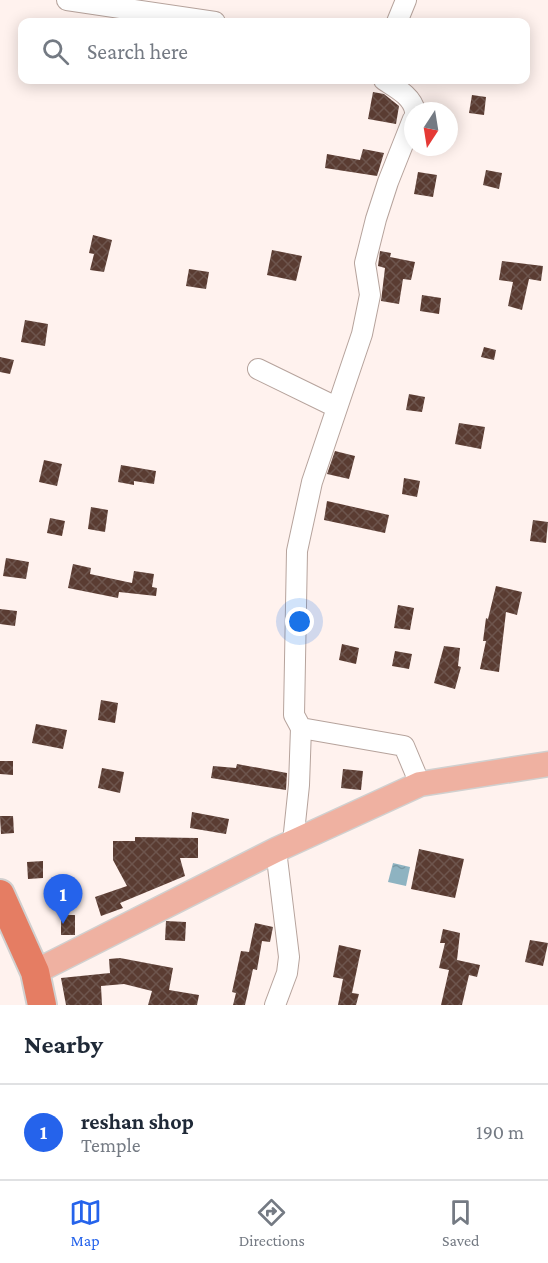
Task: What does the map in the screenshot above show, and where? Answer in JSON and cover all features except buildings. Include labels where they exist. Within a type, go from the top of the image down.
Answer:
[{"type":"highway","points":[[0,894],[35,972],[42,1005]]},
{"type":"main road","points":[[35,972],[284,846],[420,784],[548,764]]},
{"type":"street","points":[[67,0],[188,18]]},
{"type":"street","points":[[398,18],[405,0]]},
{"type":"street","points":[[389,84],[412,102]]},
{"type":"street","points":[[275,1005],[287,973],[289,957],[284,846],[299,785],[301,728],[294,715],[297,551],[312,482],[362,334],[370,295],[365,263],[376,219],[404,143]]},
{"type":"street","points":[[258,369],[336,407]]},
{"type":"street","points":[[301,728],[404,746],[420,784]]},
{"type":"water","points":[[393,863],[410,867],[406,886],[388,882]]},
{"type":"place","name":"reshan shop","points":[[63,924]]}]
